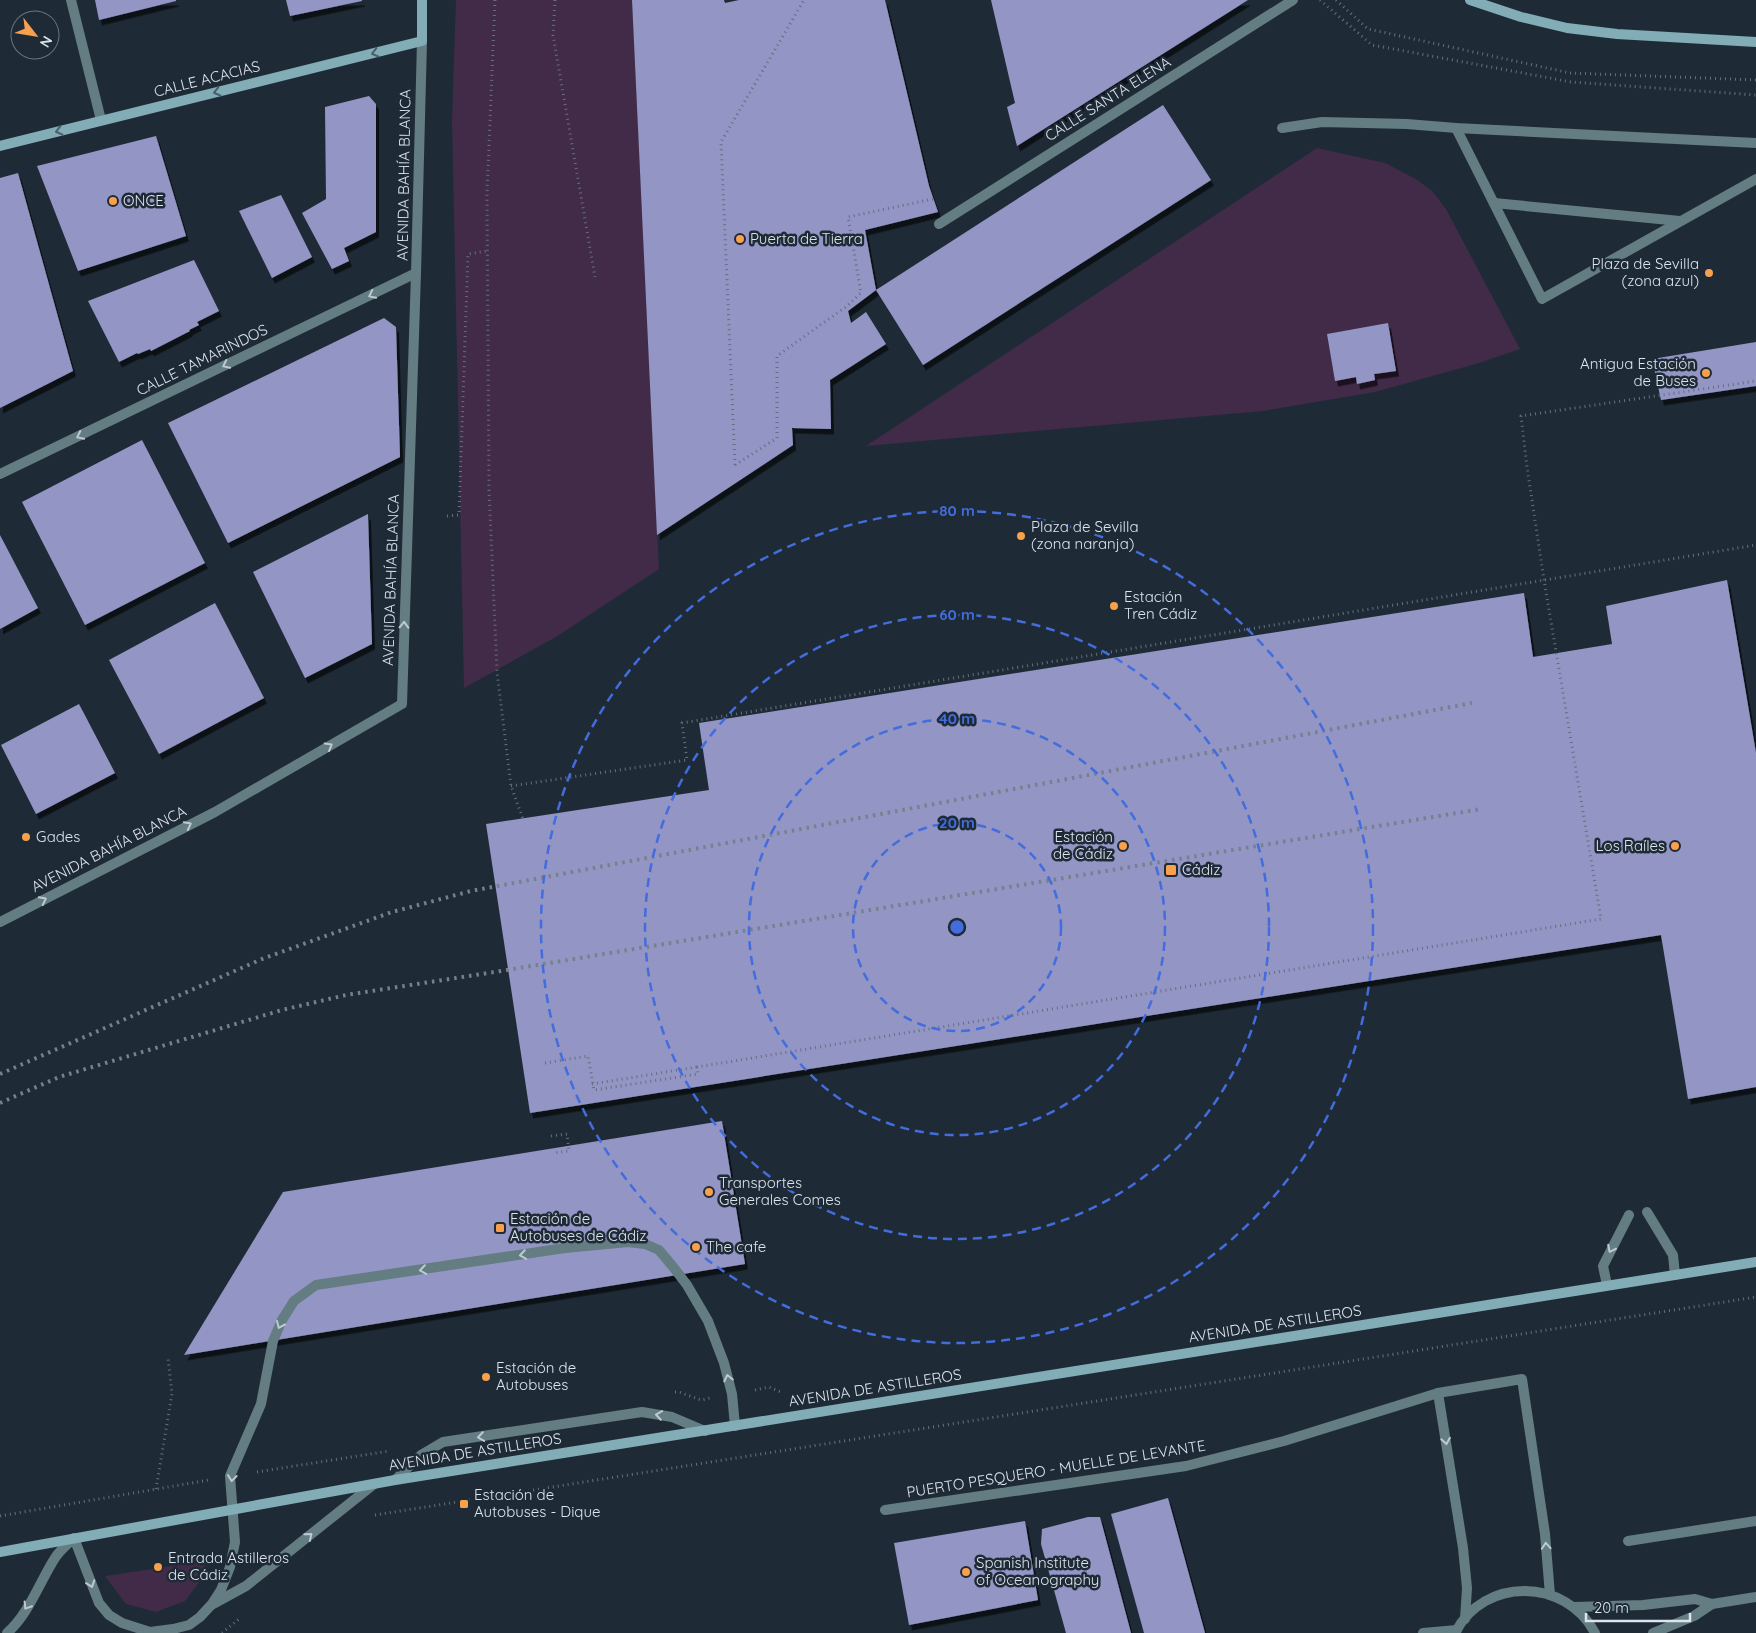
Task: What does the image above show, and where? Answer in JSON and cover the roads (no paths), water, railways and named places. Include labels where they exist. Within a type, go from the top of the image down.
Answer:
[{"type":"main road","name":"AVENIDA BAHÍA BLANCA","points":[[422,0],[422,41]]},
{"type":"main road","points":[[1470,0],[1521,17],[1566,28],[1617,34],[1756,42]]},
{"type":"main road","name":"CALLE ACACIAS","points":[[0,146],[422,41]]},
{"type":"main road","name":"AVENIDA DE ASTILLEROS","points":[[0,1552],[395,1480],[1756,1262]]},
{"type":"street","points":[[71,0],[101,120]]},
{"type":"street","name":"CALLE SANTA ELENA","points":[[939,224],[1293,0]]},
{"type":"street","name":"AVENIDA BAHÍA BLANCA","points":[[0,922],[214,812],[402,704],[422,41]]},
{"type":"street","points":[[1282,128],[1322,122],[1407,124],[1756,143]]},
{"type":"street","points":[[1456,128],[1542,299],[1756,179]]},
{"type":"street","points":[[1494,203],[1680,222]]},
{"type":"street","name":"CALLE TAMARINDOS","points":[[0,474],[416,274]]},
{"type":"street","points":[[1647,1212],[1673,1255],[1675,1275]]},
{"type":"street","points":[[1607,1285],[1603,1266],[1629,1215]]},
{"type":"street","points":[[7,1633],[13,1628],[28,1606],[56,1556],[74,1538],[99,1603],[109,1615],[122,1623],[146,1630],[162,1632],[189,1624],[200,1617],[212,1604],[221,1590],[230,1567],[235,1542],[230,1476],[261,1404],[273,1341],[282,1320],[294,1301],[316,1285],[565,1248],[628,1242],[645,1244],[659,1250],[674,1268],[708,1321],[724,1363],[732,1394],[735,1426]]},
{"type":"street","name":"PUERTO PESQUERO - MUELLE DE LEVANTE","points":[[885,1510],[1186,1466],[1284,1441],[1438,1393],[1522,1380],[1545,1534],[1550,1594]]},
{"type":"street","points":[[1438,1393],[1463,1548],[1467,1588],[1465,1619]]},
{"type":"street","points":[[395,1480],[421,1455],[443,1442],[642,1412],[672,1417],[705,1431]]},
{"type":"street","points":[[212,1604],[246,1586],[374,1484]]},
{"type":"street","points":[[1628,1540],[1756,1521]]},
{"type":"street","points":[[1423,1633],[1456,1631],[1465,1619],[1485,1601],[1504,1594],[1537,1591],[1550,1594],[1574,1607],[1584,1616],[1596,1633]]},
{"type":"street","points":[[1653,1633],[1694,1616],[1712,1604],[1756,1597]]},
{"type":"street","points":[[1574,1607],[1643,1605],[1695,1598],[1712,1604]]},
{"type":"street","points":[[126,1633],[146,1630]]},
{"type":"railway","points":[[0,1074],[262,959],[392,912],[471,891],[1472,703]]},
{"type":"railway","points":[[0,1103],[59,1077],[282,1010],[346,995],[1481,809]]},
{"type":"place","name":"ONCE","points":[[113,201]]},
{"type":"place","name":"Puerta de Tierra","points":[[740,239]]},
{"type":"place","name":"Plaza de Sevilla (zona azul)","points":[[1709,273]]},
{"type":"place","name":"Antigua Estación de Buses","points":[[1706,373]]},
{"type":"place","name":"Plaza de Sevilla (zona naranja)","points":[[1021,536]]},
{"type":"place","name":"Estación Tren Cádiz","points":[[1114,606]]},
{"type":"place","name":"Gades","points":[[26,837]]},
{"type":"place","name":"Estación de Cádiz","points":[[1123,846]]},
{"type":"place","name":"Los Raíles","points":[[1675,846]]},
{"type":"place","name":"Cádiz","points":[[1171,870]]},
{"type":"place","name":"Transportes Generales Comes","points":[[709,1192]]},
{"type":"place","name":"Estación de Autobuses de Cádiz","points":[[500,1228]]},
{"type":"place","name":"The cafe","points":[[696,1247]]},
{"type":"place","name":"Estación de Autobuses","points":[[486,1377]]},
{"type":"place","name":"Estación de Autobuses - Dique","points":[[464,1504]]},
{"type":"place","name":"Entrada Astilleros de Cádiz","points":[[158,1567]]},
{"type":"place","name":"Spanish Institute of Oceanography","points":[[966,1572]]}]
